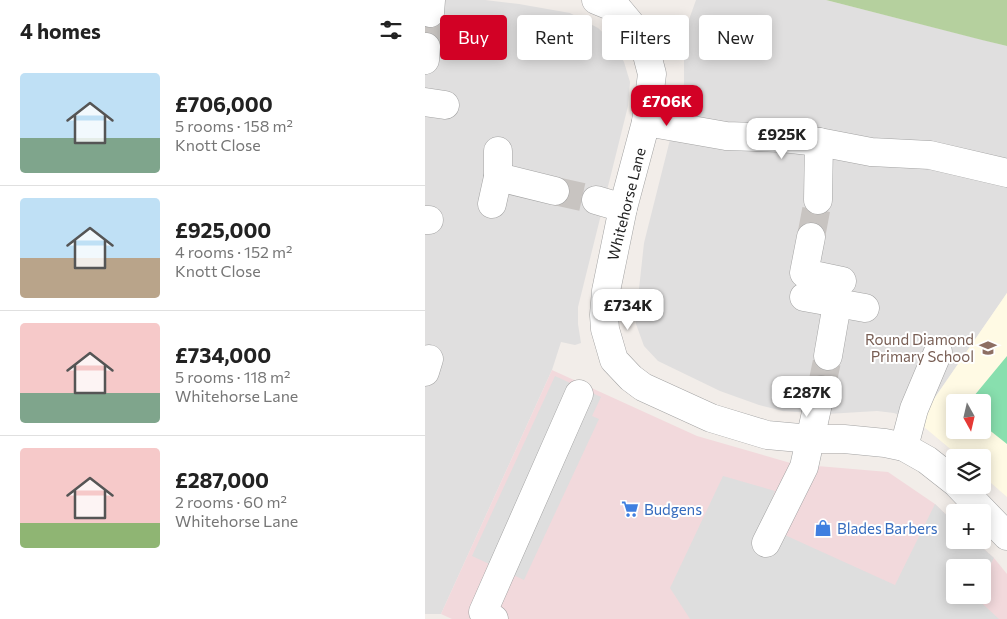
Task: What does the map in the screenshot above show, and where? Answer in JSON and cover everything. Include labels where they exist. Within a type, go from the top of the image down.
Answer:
[{"type":"street","name":"Whitehorse Lane","points":[[596,0],[618,9],[639,35],[645,47],[652,74],[646,122],[623,208],[606,292],[605,329],[618,365],[643,387],[711,418],[767,435],[811,439],[844,439],[904,447],[927,460],[946,475]]},
{"type":"street","points":[[646,122],[726,136],[782,138],[819,142],[871,152],[930,155],[1007,173]]},
{"type":"street","points":[[818,200],[819,142]]},
{"type":"street","points":[[492,204],[498,164],[555,191]]},
{"type":"street","points":[[596,200],[623,208]]},
{"type":"street","points":[[811,237],[804,273],[865,308]]},
{"type":"street","points":[[804,297],[840,292]]},
{"type":"street","points":[[828,356],[840,292]]},
{"type":"street","points":[[904,447],[914,409],[938,352]]},
{"type":"street","points":[[766,543],[804,467],[821,390]]},
{"type":"street","points":[[494,619],[483,612],[579,394]]},
{"type":"street","points":[[967,494],[1007,536]]},
{"type":"shaded area","points":[[425,0],[485,0],[570,13],[574,15],[517,15],[517,60],[592,60],[592,25],[602,32],[602,60],[623,60],[630,82],[628,106],[578,307],[581,343],[575,345],[561,342],[552,370],[441,614],[425,614]]},
{"type":"shaded area","points":[[696,0],[826,0],[1007,46],[1007,293],[918,422],[894,413],[877,411],[827,414],[783,411],[759,405],[720,391],[658,361],[644,346],[636,324],[635,309],[644,243],[684,84],[684,60],[689,60],[689,20]]},
{"type":"shaded area","name":"Round Diamond Primary School","points":[[1007,293],[1007,497],[991,483],[991,449],[950,449],[918,422]]},
{"type":"shaded area","points":[[552,370],[697,436],[794,464],[888,472],[935,504],[946,514],[946,549],[984,549],[1007,574],[1007,619],[452,619],[441,614]]},
{"type":"shaded area","points":[[555,376],[601,397],[592,416],[599,419],[524,580],[472,556]]},
{"type":"shaded area","points":[[723,476],[775,491],[766,518],[787,536],[895,585],[935,504],[946,514],[946,549],[984,549],[994,558],[991,563],[991,559],[946,559],[946,604],[983,604],[999,619],[690,619],[670,588]]},
{"type":"green space","points":[[826,0],[1007,0],[1007,46],[982,40]]},
{"type":"green space","points":[[1007,356],[1007,444],[991,431],[991,394],[976,394]]},
{"type":"tunnel","points":[[426,47],[430,13]]},
{"type":"tunnel","points":[[555,191],[596,200]]},
{"type":"tunnel","points":[[811,237],[818,200]]},
{"type":"tunnel","points":[[821,390],[828,356]]},
{"type":"place","name":"Round Diamond Primary School","points":[[988,348]]},
{"type":"place","name":"Budgens","points":[[630,509]]},
{"type":"place","name":"Blades Barbers","points":[[823,528]]}]
